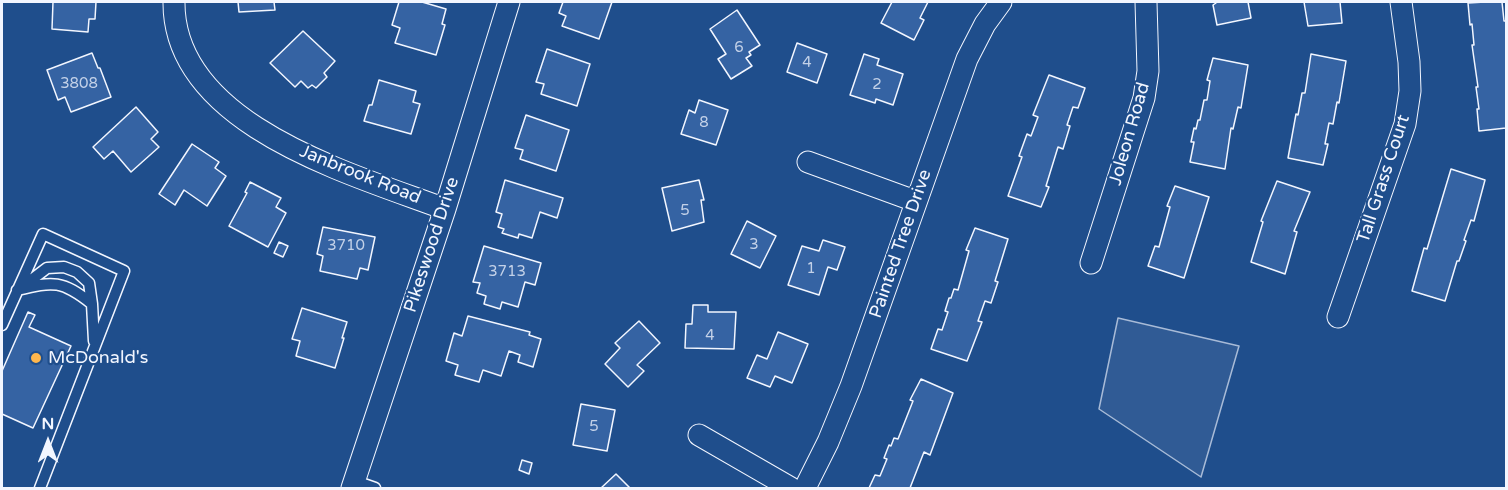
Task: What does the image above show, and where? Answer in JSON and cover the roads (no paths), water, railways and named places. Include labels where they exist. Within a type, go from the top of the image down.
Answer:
[{"type":"street","name":"Janbrook Road","points":[[174,2],[180,39],[192,65],[210,92],[235,114],[318,161],[445,209]]},
{"type":"street","name":"Pikeswood Drive","points":[[354,485],[445,209],[509,2]]},
{"type":"street","name":"Painted Tree Drive","points":[[805,489],[828,442],[851,386],[967,59],[985,24],[1001,2]]},
{"type":"street","name":"Joleon Road","points":[[1090,263],[1144,98],[1148,71],[1146,2]]},
{"type":"street","name":"Tall Grass Court","points":[[1338,317],[1405,124],[1410,91],[1409,62],[1401,2]]},
{"type":"street","points":[[808,162],[915,201]]},
{"type":"street","points":[[699,435],[791,489]]},
{"type":"lane","points":[[2,325],[43,234],[124,271],[40,489]]},
{"type":"lane","points":[[17,290],[47,268],[64,267],[77,272],[88,283],[92,304],[94,348]]},
{"type":"lane","points":[[17,290],[56,283],[74,289],[92,304]]},
{"type":"lane","points":[[354,485],[375,489]]},
{"type":"place","name":"McDonald's","points":[[36,358]]}]
